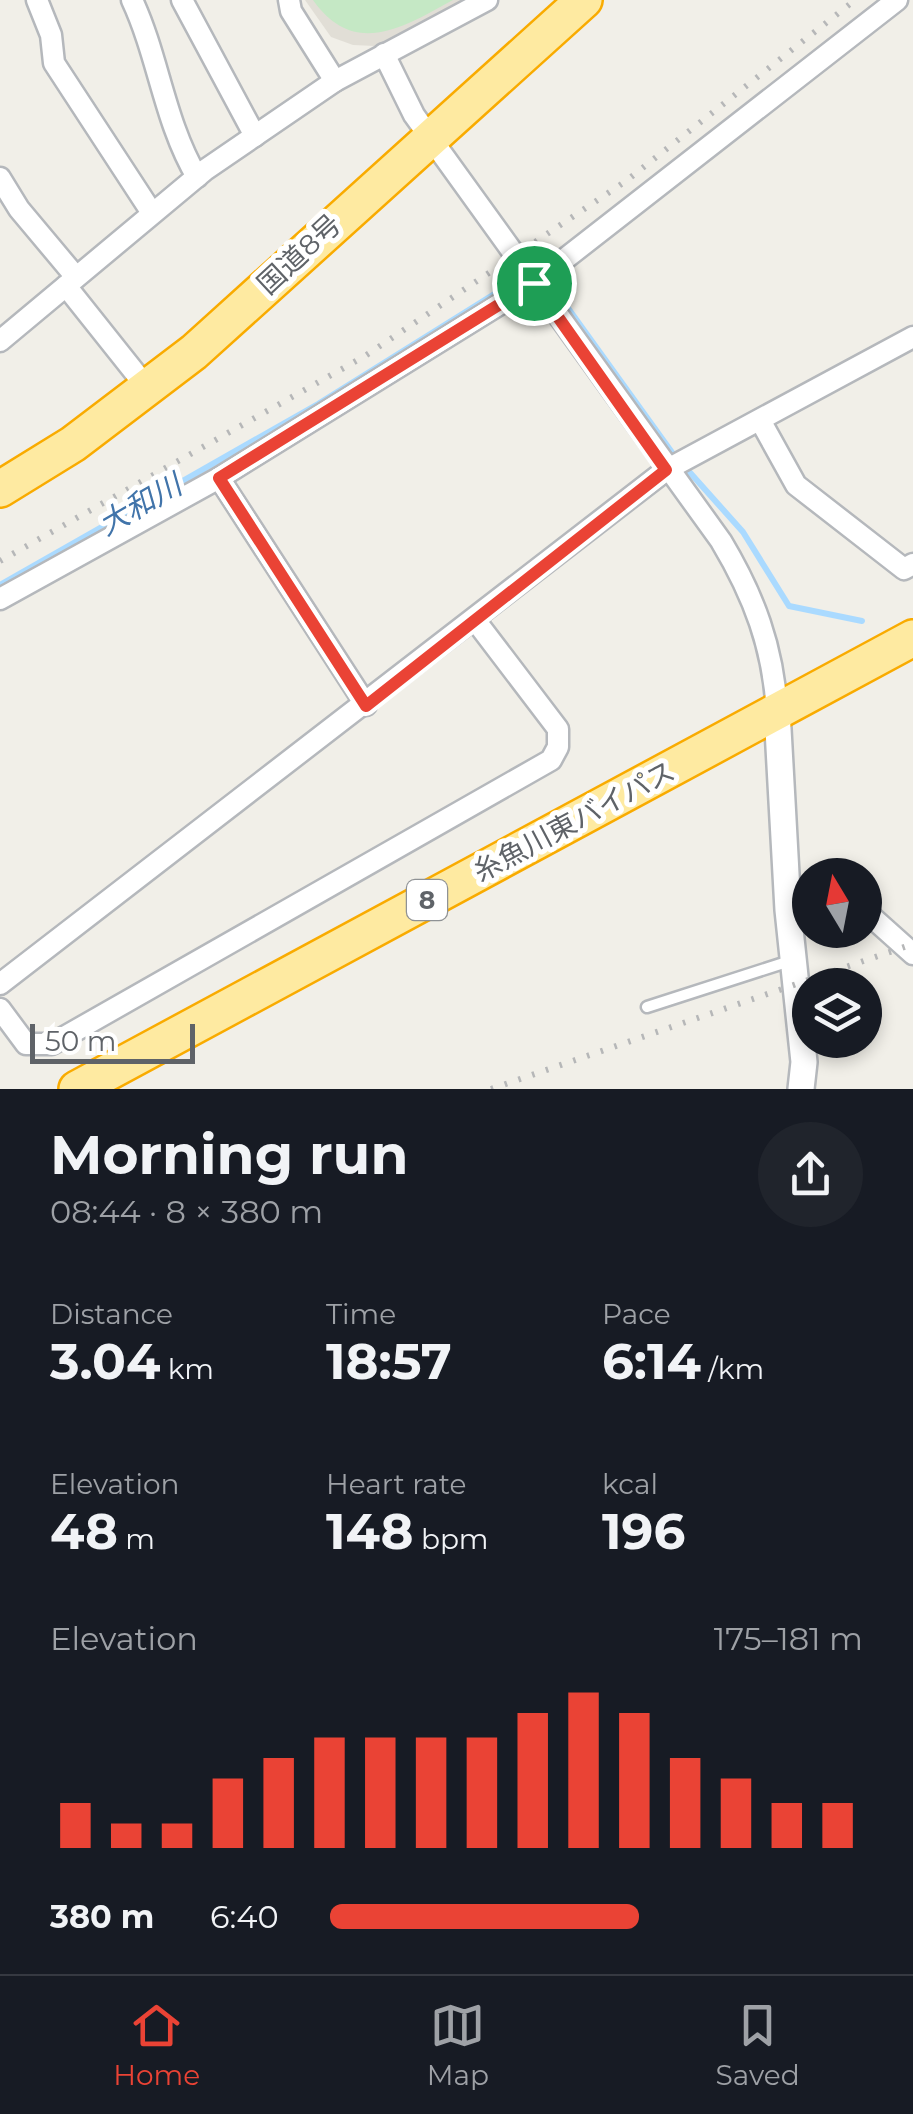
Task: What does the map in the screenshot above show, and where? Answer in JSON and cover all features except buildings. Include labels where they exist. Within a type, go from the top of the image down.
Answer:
[{"type":"highway","name":"国道8号","points":[[0,490],[73,444],[148,389],[584,0]]},
{"type":"highway","name":"糸魚川東バイパス","points":[[77,1089],[913,638]]},
{"type":"street","points":[[37,0],[51,35],[54,62],[152,212]]},
{"type":"street","points":[[132,0],[156,67],[171,128],[197,177]]},
{"type":"street","points":[[182,0],[255,136]]},
{"type":"street","points":[[288,0],[335,80]]},
{"type":"street","points":[[0,341],[152,212],[255,136],[335,80],[487,0]]},
{"type":"street","points":[[0,599],[219,478],[534,283],[897,0]]},
{"type":"street","points":[[384,54],[414,115],[666,470],[721,541],[746,584],[774,665],[793,858]]},
{"type":"street","points":[[0,178],[148,389]]},
{"type":"street","points":[[0,984],[366,706],[666,470],[913,336]]},
{"type":"street","points":[[760,420],[796,485],[904,570],[913,564]]},
{"type":"street","points":[[219,478],[366,706]]},
{"type":"street","points":[[0,1009],[26,1044],[52,1044],[551,760],[558,747],[558,729],[475,620]]},
{"type":"street","points":[[882,926],[913,954]]},
{"type":"street","points":[[794,948],[804,1062],[802,1089]]},
{"type":"lane","points":[[647,1007],[793,960]]},
{"type":"shaded area","points":[[305,0],[466,0],[375,46],[353,45],[331,37]]},
{"type":"green space","points":[[313,0],[453,0],[397,28],[362,33],[329,18]]},
{"type":"waterway","name":"大和川","points":[[0,585],[318,404],[512,283],[518,285]]},
{"type":"waterway","name":"大和川","points":[[558,301],[565,304],[676,458]]},
{"type":"waterway","name":"大和川","points":[[685,467],[743,532],[789,606],[862,621]]},
{"type":"railway","points":[[0,561],[365,356],[626,181],[855,0]]},
{"type":"railway","points":[[491,1089],[913,944]]},
{"type":"route","points":[[534,283],[666,470],[366,706],[219,478],[534,283]]}]
